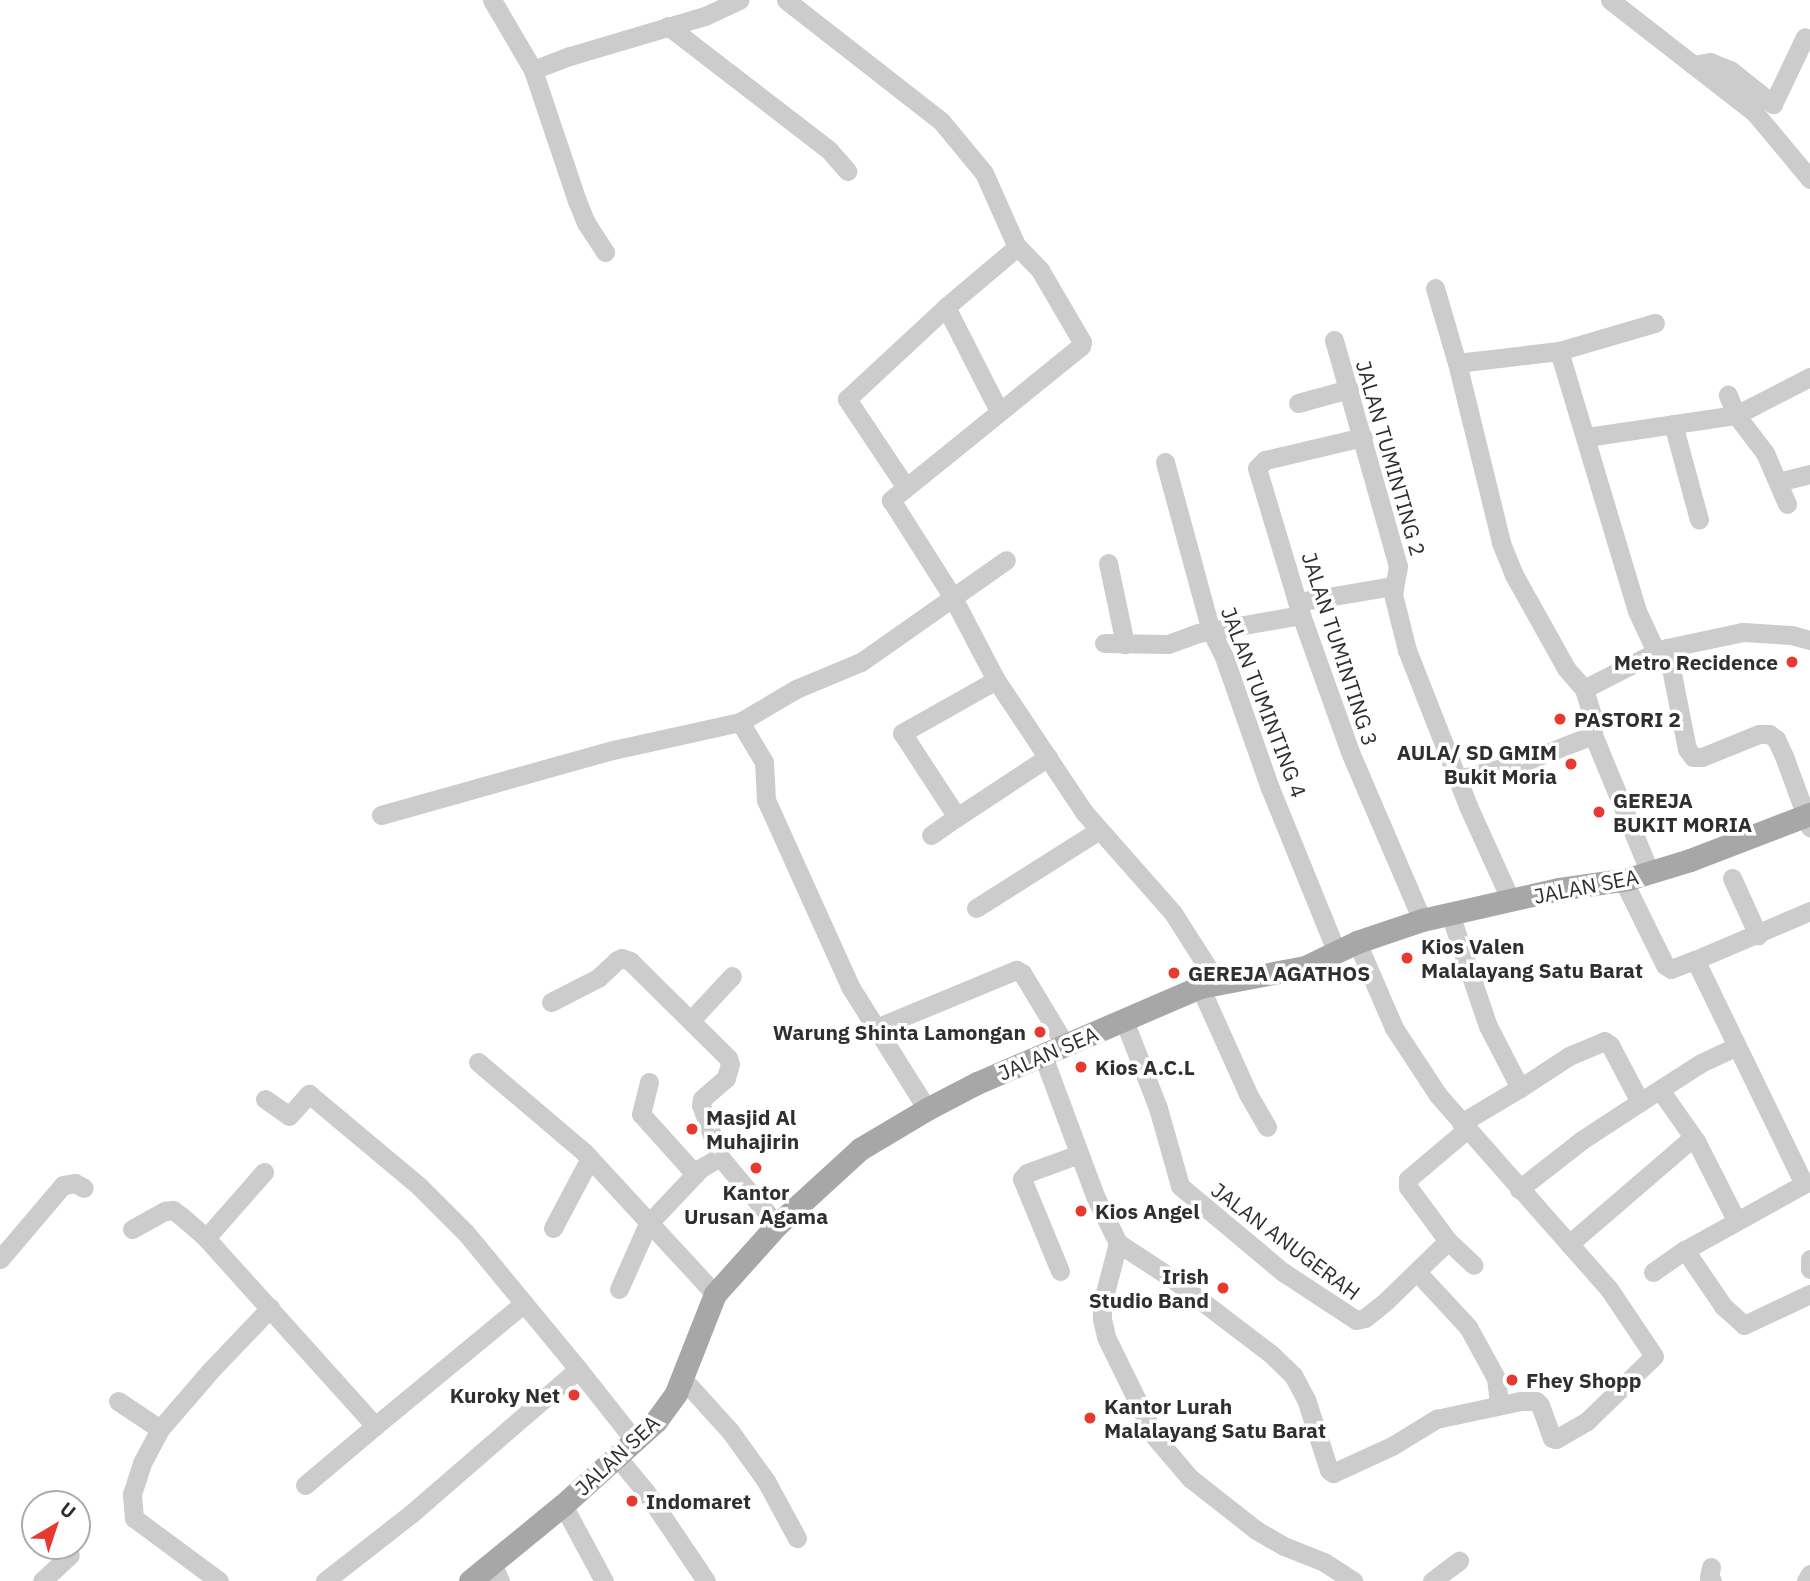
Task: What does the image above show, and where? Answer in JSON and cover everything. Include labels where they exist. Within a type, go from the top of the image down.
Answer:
[{"type":"main road","name":"JALAN SEA","points":[[470,1581],[496,1572],[563,1505],[635,1441],[667,1406],[682,1378],[715,1294],[777,1225],[823,1180],[860,1150],[928,1109],[977,1083],[1208,985],[1305,967],[1347,947],[1422,920],[1650,873],[1808,819]]},
{"type":"street","points":[[492,0],[533,70],[577,201],[586,223],[606,251]]},
{"type":"street","points":[[533,70],[570,56],[705,16],[739,0]]},
{"type":"street","points":[[786,0],[941,121],[984,173],[1017,247],[1040,270],[1082,342],[1081,346],[891,500],[952,596],[996,680],[1098,831],[1173,913],[1208,985],[1248,1094],[1267,1127]]},
{"type":"street","points":[[1610,0],[1755,113],[1810,179]]},
{"type":"street","points":[[668,26],[829,150],[846,171]]},
{"type":"street","points":[[1693,65],[1710,62],[1730,71],[1773,104],[1805,37]]},
{"type":"street","points":[[905,486],[847,399],[946,307],[1017,247]]},
{"type":"street","points":[[1435,288],[1457,363],[1501,541],[1514,575],[1566,668],[1584,689],[1592,715],[1593,735],[1650,873]]},
{"type":"street","points":[[946,307],[999,411]]},
{"type":"street","points":[[1457,363],[1559,351],[1655,323]]},
{"type":"street","name":"JALAN TUMINTING 2","points":[[1334,340],[1398,565],[1399,573],[1394,586],[1395,603],[1407,650],[1458,779],[1511,901]]},
{"type":"street","points":[[1559,351],[1587,438],[1627,583],[1662,650],[1689,754],[1702,757],[1759,734],[1769,734],[1776,739],[1784,756],[1808,819]]},
{"type":"street","points":[[1587,438],[1736,415],[1810,376]]},
{"type":"street","points":[[1298,403],[1349,389]]},
{"type":"street","points":[[1728,395],[1736,415],[1765,453],[1787,504]]},
{"type":"street","points":[[1673,424],[1699,520]]},
{"type":"street","name":"JALAN TUMINTING 3","points":[[1363,437],[1265,460],[1257,466],[1300,608],[1350,752],[1422,920]]},
{"type":"street","name":"JALAN TUMINTING 4","points":[[1165,462],[1211,631],[1232,677],[1270,788],[1347,947],[1394,1028],[1438,1095],[1609,1289],[1654,1356],[1587,1421],[1556,1439],[1552,1438],[1536,1401],[1499,1404]]},
{"type":"street","points":[[1778,482],[1810,474]]},
{"type":"street","points":[[381,815],[613,750],[740,722],[796,689],[861,662],[1006,560]]},
{"type":"street","points":[[1108,563],[1125,644]]},
{"type":"street","points":[[1104,643],[1168,644],[1394,586]]},
{"type":"street","points":[[1584,689],[1662,650],[1743,632],[1791,635],[1810,640]]},
{"type":"street","points":[[957,817],[902,733],[996,680]]},
{"type":"street","points":[[740,722],[764,762],[766,800],[851,988],[928,1109]]},
{"type":"street","points":[[1458,779],[1518,764],[1593,735]]},
{"type":"street","points":[[932,835],[1048,757]]},
{"type":"street","points":[[976,908],[1098,831]]},
{"type":"street","points":[[1732,878],[1758,935]]},
{"type":"street","points":[[1623,880],[1665,965],[1671,969],[1758,935],[1810,911]]},
{"type":"street","points":[[1450,914],[1488,1026],[1520,1088]]},
{"type":"street","points":[[551,1002],[584,986],[622,958],[630,961],[724,1052],[730,1064],[722,1083],[706,1096],[701,1105],[720,1157],[777,1225]]},
{"type":"street","points":[[1653,1272],[1736,1220],[1808,1187],[1735,1047],[1695,960]]},
{"type":"street","points":[[876,1028],[1016,970],[1022,974],[1066,1046]]},
{"type":"street","points":[[691,1020],[732,976]]},
{"type":"street","name":"JALAN ANUGERAH","points":[[1124,1020],[1158,1108],[1180,1186],[1187,1195],[1311,1292],[1356,1320],[1365,1318],[1418,1273],[1448,1241]]},
{"type":"street","points":[[1474,1265],[1448,1241],[1408,1187],[1408,1179],[1421,1165],[1464,1127],[1520,1088],[1569,1056],[1604,1041],[1610,1045],[1640,1102]]},
{"type":"street","points":[[1519,1189],[1582,1140],[1701,1063],[1735,1047]]},
{"type":"street","points":[[1043,1056],[1079,1154],[1118,1243],[1170,1277],[1271,1354],[1293,1375],[1306,1399],[1330,1472],[1392,1446],[1436,1419],[1499,1404],[1496,1378],[1468,1326],[1418,1273]]},
{"type":"street","points":[[478,1062],[590,1158],[715,1294]]},
{"type":"street","points":[[649,1083],[641,1114],[695,1174]]},
{"type":"street","points":[[1660,1090],[1696,1141],[1736,1220]]},
{"type":"street","points":[[265,1099],[289,1116],[309,1094],[443,1209],[635,1441]]},
{"type":"street","points":[[1569,1244],[1689,1141],[1696,1141]]},
{"type":"street","points":[[1060,1271],[1022,1179],[1027,1174],[1079,1154]]},
{"type":"street","points":[[619,1289],[648,1224],[695,1174],[720,1157]]},
{"type":"street","points":[[553,1228],[590,1158]]},
{"type":"street","points":[[206,1238],[264,1172]]},
{"type":"street","points":[[0,1259],[62,1185],[75,1183],[84,1188]]},
{"type":"street","points":[[132,1229],[165,1211],[173,1210],[206,1238],[375,1426]]},
{"type":"street","points":[[1118,1243],[1102,1304],[1102,1319],[1106,1337],[1155,1437],[1190,1478],[1256,1530],[1284,1546],[1324,1562],[1353,1581]]},
{"type":"street","points":[[1685,1250],[1723,1306],[1744,1325],[1810,1294]]},
{"type":"street","points":[[1810,1259],[1810,1269]]},
{"type":"street","points":[[305,1485],[523,1304]]},
{"type":"street","points":[[219,1581],[134,1518],[132,1494],[136,1478],[160,1429],[270,1308]]},
{"type":"street","points":[[325,1581],[412,1513],[578,1369]]},
{"type":"street","points":[[682,1378],[730,1431],[766,1481],[797,1538]]},
{"type":"street","points":[[118,1401],[160,1429]]},
{"type":"street","points":[[617,1457],[646,1492],[705,1581]]},
{"type":"street","points":[[563,1505],[604,1581]]},
{"type":"street","points":[[41,1581],[65,1560]]},
{"type":"street","points":[[1432,1581],[1459,1560]]},
{"type":"street","points":[[1807,1581],[1810,1574]]},
{"type":"place","name":"Metro Recidence","points":[[1792,662]]},
{"type":"place","name":"PASTORI 2","points":[[1560,719]]},
{"type":"place","name":"AULA/ SD GMIM Bukit Moria","points":[[1571,764]]},
{"type":"place","name":"GEREJA BUKIT MORIA","points":[[1599,812]]},
{"type":"place","name":"Kios Valen Malalayang Satu Barat","points":[[1407,958]]},
{"type":"place","name":"GEREJA AGATHOS","points":[[1174,973]]},
{"type":"place","name":"Warung Shinta Lamongan","points":[[1040,1032]]},
{"type":"place","name":"Kios A.C.L","points":[[1081,1067]]},
{"type":"place","name":"Masjid Al Muhajirin","points":[[692,1129]]},
{"type":"place","name":"Kantor Urusan Agama","points":[[756,1168]]},
{"type":"place","name":"Kios Angel","points":[[1081,1211]]},
{"type":"place","name":"Irish Studio Band","points":[[1223,1288]]},
{"type":"place","name":"Fhey Shopp","points":[[1512,1380]]},
{"type":"place","name":"Kuroky Net","points":[[574,1395]]},
{"type":"place","name":"Kantor Lurah Malalayang Satu Barat","points":[[1090,1418]]},
{"type":"place","name":"Indomaret","points":[[632,1501]]}]
